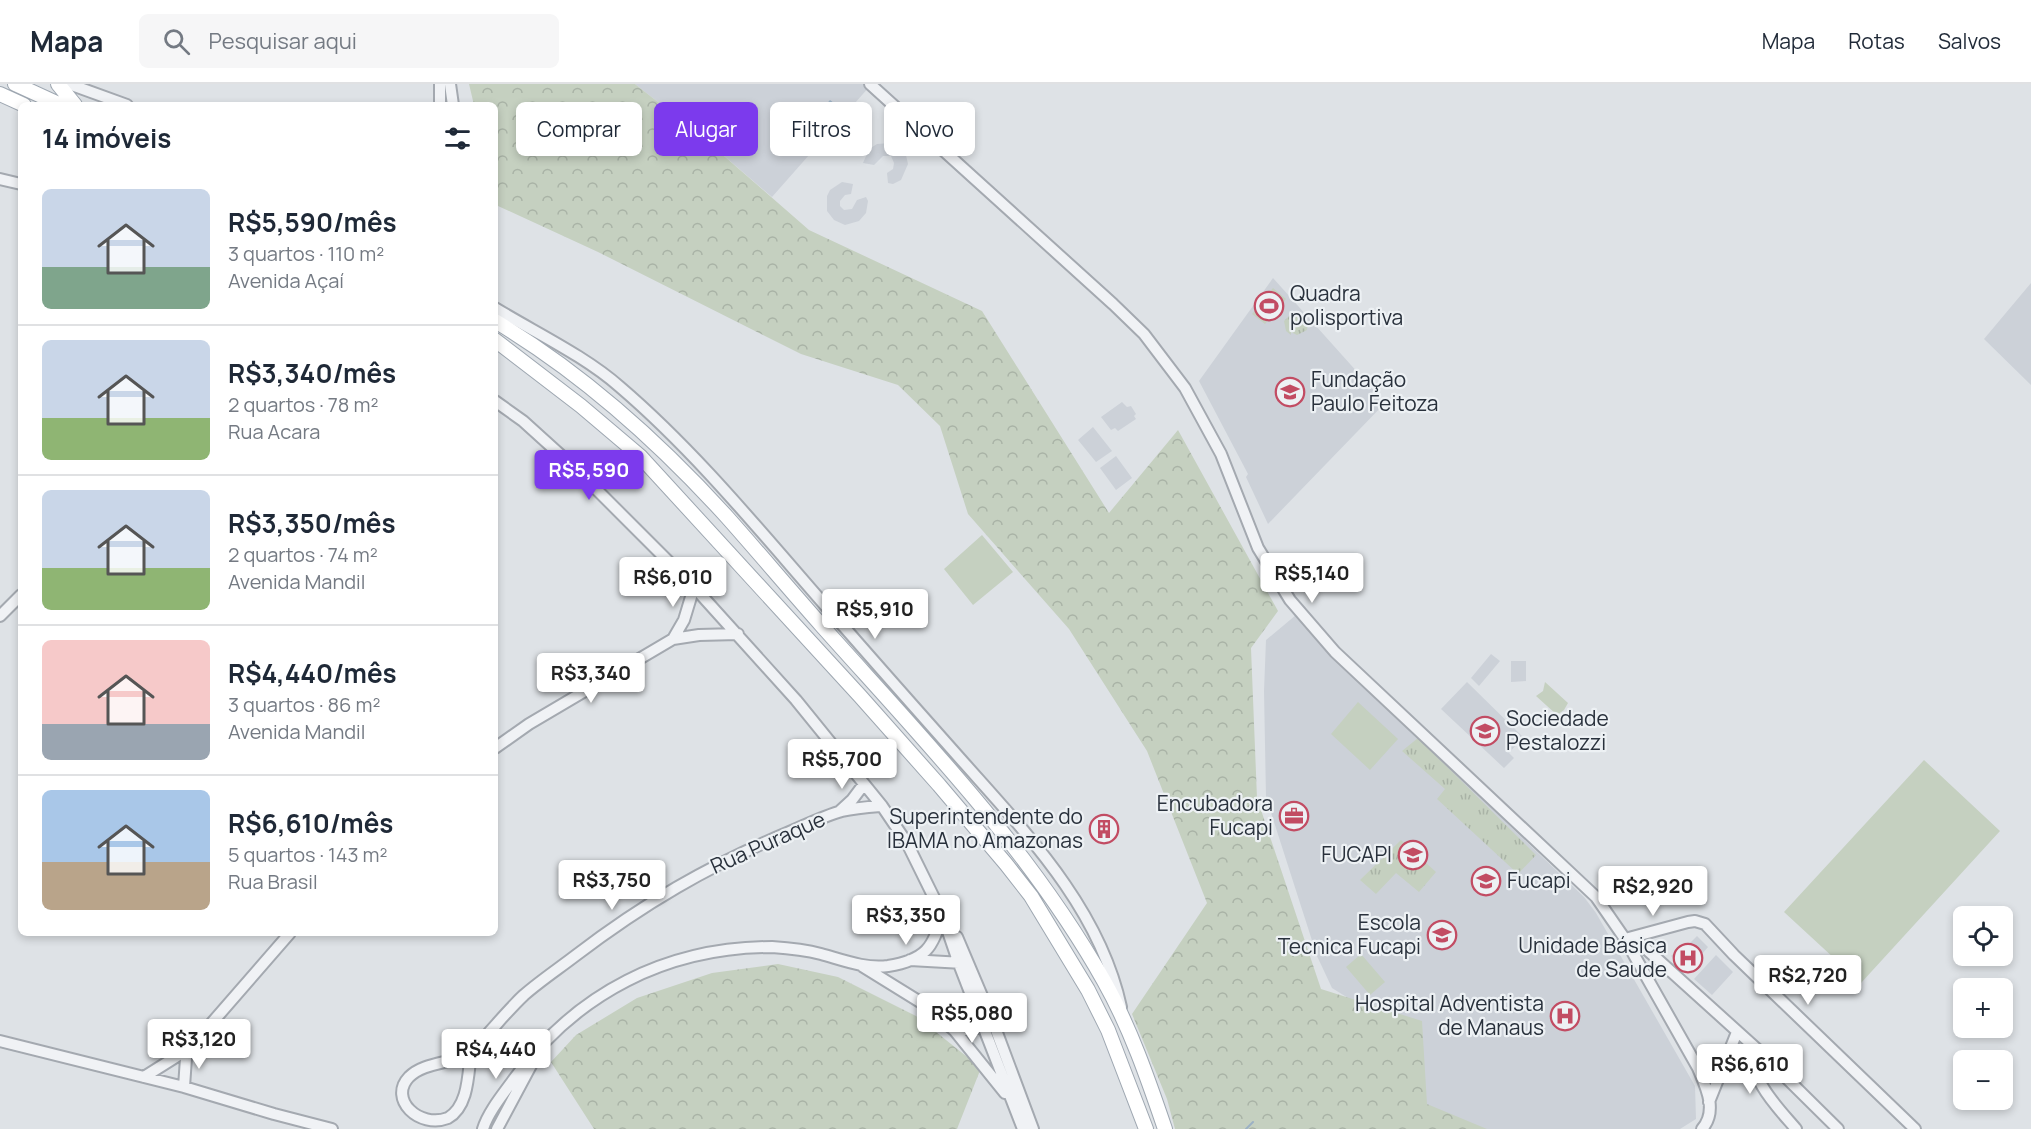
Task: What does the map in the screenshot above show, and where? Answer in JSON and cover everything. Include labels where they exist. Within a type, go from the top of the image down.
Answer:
[{"type":"main road","points":[[15,84],[54,102]]},
{"type":"main road","points":[[58,84],[73,102]]},
{"type":"main road","points":[[0,94],[18,102]]},
{"type":"main road","points":[[498,322],[527,334],[632,423],[680,468],[728,518],[948,768],[1042,883],[1105,982],[1125,1024],[1165,1129]]},
{"type":"main road","points":[[498,341],[516,345],[527,334]]},
{"type":"main road","points":[[498,342],[581,406],[640,456],[939,784],[1031,896],[1083,981],[1108,1030],[1146,1129]]},
{"type":"main road","points":[[748,575],[763,560]]},
{"type":"street","points":[[69,84],[119,102]]},
{"type":"street","points":[[440,84],[440,102]]},
{"type":"street","points":[[450,84],[453,102]]},
{"type":"street","points":[[870,84],[1144,334],[1185,388],[1205,422],[1221,454],[1258,548],[1290,600],[1335,652],[1596,897],[1630,938],[1758,1050],[1838,1129]]},
{"type":"street","points":[[0,179],[18,183]]},
{"type":"street","points":[[498,310],[527,334],[597,368],[648,412],[708,473],[994,797],[1046,859],[1089,923],[1105,952],[1125,1024]]},
{"type":"street","points":[[498,403],[523,421],[576,469],[694,586],[796,700],[882,806],[907,843],[942,914],[1033,1129]]},
{"type":"street","points":[[673,639],[684,620],[694,586]]},
{"type":"street","points":[[0,615],[18,598]]},
{"type":"street","points":[[498,746],[529,724],[673,639],[699,635],[738,634]]},
{"type":"street","name":"Rua Puraque","points":[[840,812],[864,784]]},
{"type":"street","points":[[882,806],[897,818],[912,840],[946,910],[963,963]]},
{"type":"street","name":"Rua Puraque","points":[[471,1052],[465,1090],[455,1114],[432,1124],[418,1119],[407,1110],[402,1097],[403,1087],[409,1078],[419,1070],[471,1052],[525,994],[643,906],[726,860],[840,812],[882,806]]},
{"type":"street","points":[[483,1128],[509,1086],[539,1049],[570,1018],[605,991],[646,970],[687,956],[733,948],[774,947],[818,953],[861,965],[887,966],[926,952],[937,936],[942,914]]},
{"type":"street","points":[[1630,938],[1688,922],[1695,921],[1705,924],[1734,955],[1915,1129]]},
{"type":"street","points":[[144,1077],[190,1048],[287,936]]},
{"type":"street","points":[[1630,938],[1698,1068],[1707,1090],[1710,1114],[1702,1129]]},
{"type":"street","points":[[909,960],[963,963]]},
{"type":"street","points":[[861,965],[926,1005],[955,1031],[1014,1105]]},
{"type":"street","points":[[955,1031],[987,1024]]},
{"type":"street","points":[[987,1024],[1023,1129]]},
{"type":"street","points":[[1709,1102],[1737,1032]]},
{"type":"street","points":[[0,1041],[184,1087],[332,1129]]},
{"type":"street","points":[[184,1087],[186,1058],[190,1048]]},
{"type":"street","points":[[497,1129],[528,1074],[539,1049]]},
{"type":"street","points":[[1758,1050],[1754,1063],[1763,1088],[1796,1129]]},
{"type":"shaded area","points":[[635,84],[868,84],[870,86],[856,102],[770,102],[770,156],[808,156],[772,197],[724,156],[758,156],[758,102],[658,102]]},
{"type":"shaded area","points":[[884,144],[884,156],[874,165],[863,163],[866,156],[872,156],[872,147]]},
{"type":"shaded area","points":[[891,156],[906,156],[908,164],[901,180],[893,184],[888,183],[887,173],[893,169],[894,163]]},
{"type":"shaded area","points":[[842,182],[853,184],[851,194],[845,195],[840,201],[840,206],[844,210],[852,209],[857,200],[866,197],[868,201],[866,213],[859,221],[845,225],[834,220],[827,211],[827,196],[830,190]]},
{"type":"shaded area","name":"Fundação Paulo Feitoza","points":[[1273,278],[1385,403],[1268,524],[1246,477],[1248,474],[1199,381]]},
{"type":"shaded area","points":[[2031,283],[2031,385],[1984,339]]},
{"type":"shaded area","points":[[1122,402],[1127,407],[1131,406],[1136,419],[1118,431],[1115,428],[1111,430],[1101,417]]},
{"type":"shaded area","points":[[1093,427],[1112,451],[1096,462],[1078,440]]},
{"type":"shaded area","points":[[1116,456],[1132,478],[1116,490],[1100,468]]},
{"type":"shaded area","name":"FUCAPI","points":[[1296,615],[1316,640],[1584,897],[1596,913],[1695,1086],[1696,1119],[1680,1129],[1474,1129],[1343,1080],[1361,1006],[1332,988],[1317,956],[1266,797],[1264,691],[1266,640]]},
{"type":"shaded area","points":[[1491,654],[1500,661],[1479,686],[1471,678]]},
{"type":"shaded area","points":[[1511,661],[1526,661],[1526,681],[1511,682]]},
{"type":"shaded area","points":[[1467,682],[1523,737],[1509,753],[1514,758],[1504,768],[1441,709]]},
{"type":"shaded area","points":[[1697,936],[1708,947],[1697,960],[1699,963],[1689,973],[1671,956],[1683,944],[1687,946]]},
{"type":"shaded area","points":[[1716,955],[1733,972],[1712,995],[1694,979]]},
{"type":"green space","points":[[469,84],[635,84],[658,102],[654,102],[654,156],[724,156],[809,230],[982,311],[1109,513],[1178,430],[1278,611],[1251,648],[1257,798],[1321,989],[1422,1021],[1427,1104],[1487,1129],[1175,1129],[1167,1099],[1132,1014],[1207,903],[1147,751],[1069,629],[968,514],[940,426],[898,385],[801,354],[598,252],[498,206],[498,102],[473,102]]},
{"type":"green space","name":"Quadra polisportiva","points":[[1273,288],[1286,299],[1265,324],[1252,314]]},
{"type":"green space","points":[[1298,312],[1308,321],[1307,330],[1297,335],[1291,332],[1291,335],[1286,331],[1284,321],[1290,315]]},
{"type":"green space","points":[[982,535],[1013,572],[973,605],[944,569]]},
{"type":"green space","points":[[1545,682],[1568,703],[1557,715],[1536,696],[1543,691]]},
{"type":"green space","points":[[1358,702],[1398,739],[1370,770],[1331,734]]},
{"type":"green space","points":[[1418,738],[1536,855],[1518,874],[1437,799],[1445,789],[1402,751]]},
{"type":"green space","points":[[1924,760],[2000,831],[1861,983],[1784,912]]},
{"type":"green space","points":[[1401,840],[1436,872],[1419,892],[1396,873],[1376,894],[1360,880]]},
{"type":"green space","points":[[1361,954],[1385,982],[1370,995],[1346,967]]},
{"type":"green space","points":[[778,964],[838,977],[916,1016],[981,1068],[957,1129],[594,1129],[551,1062],[576,1035],[637,998],[712,973]]},
{"type":"waterway","points":[[1246,1129],[1253,1122]]},
{"type":"place","name":"Quadra polisportiva","points":[[1269,306]]},
{"type":"place","name":"Fundação Paulo Feitoza","points":[[1290,392]]},
{"type":"place","name":"Sociedade Pestalozzi","points":[[1485,731]]},
{"type":"place","name":"Encubadora Fucapi","points":[[1294,816]]},
{"type":"place","name":"Superintendente do IBAMA no Amazonas","points":[[1104,829]]},
{"type":"place","name":"FUCAPI","points":[[1413,855]]},
{"type":"place","name":"Fucapi","points":[[1486,881]]},
{"type":"place","name":"Escola Tecnica Fucapi","points":[[1442,935]]},
{"type":"place","name":"Unidade Básica de Saude","points":[[1688,958]]},
{"type":"place","name":"Hospital Adventista de Manaus","points":[[1565,1016]]}]
